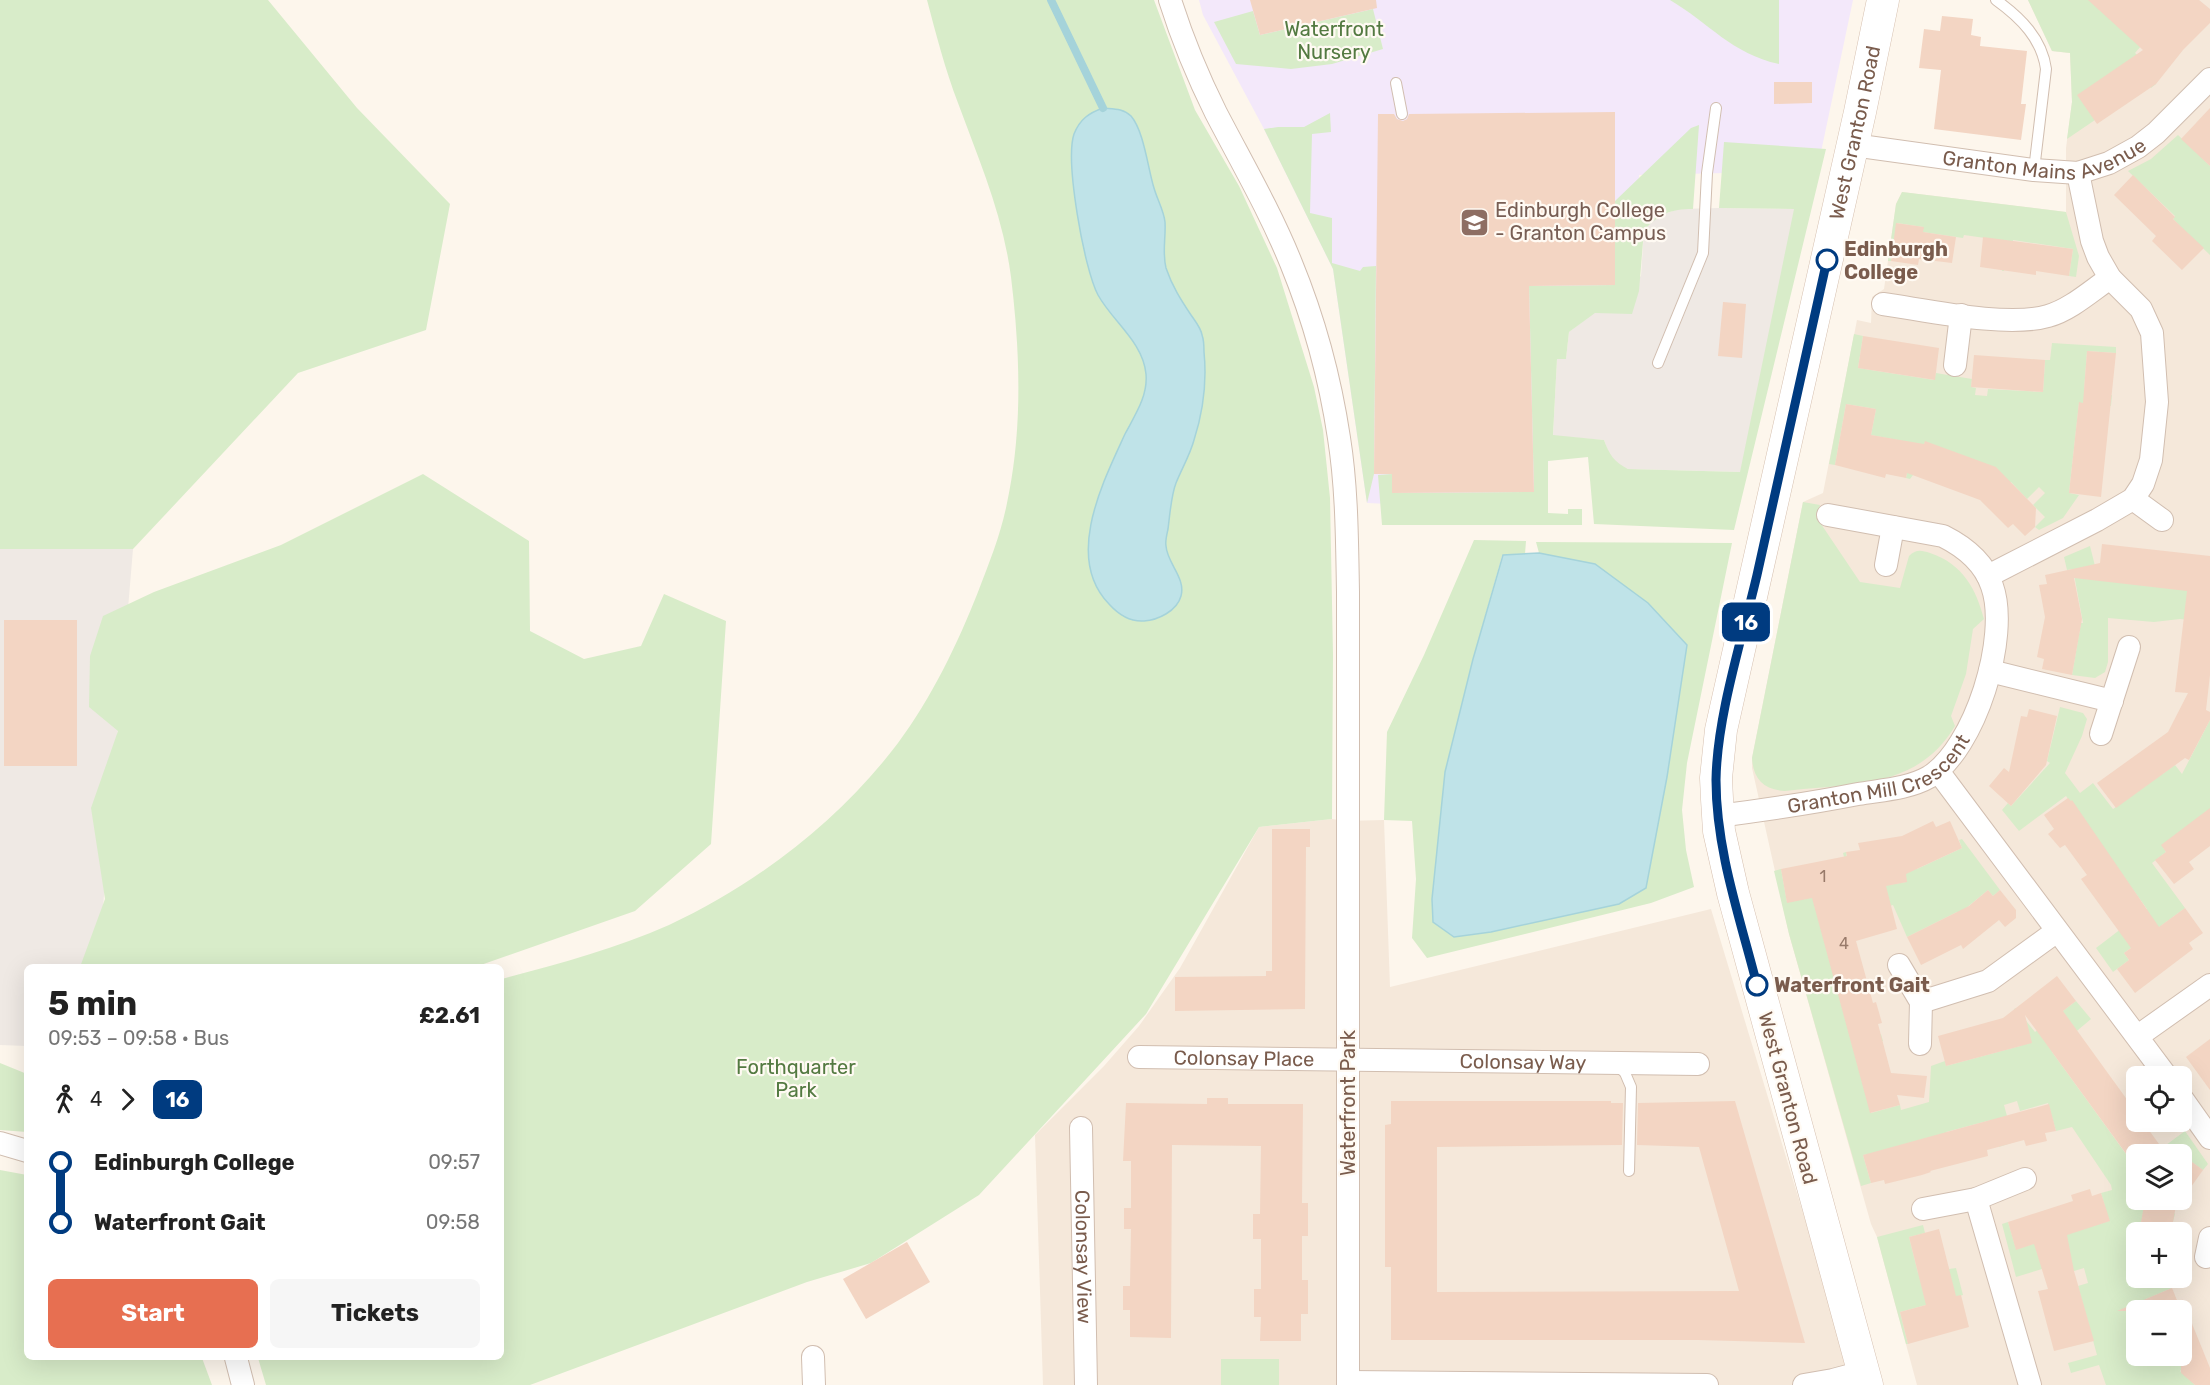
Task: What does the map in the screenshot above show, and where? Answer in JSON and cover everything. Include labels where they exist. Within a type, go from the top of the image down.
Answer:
[{"type":"street","name":"Waterfront Park","points":[[1170,0],[1201,81],[1268,210],[1292,264],[1308,308],[1327,374],[1339,438],[1346,534],[1348,1384]]},
{"type":"street","name":"West Granton Road","points":[[1865,1378],[1733,893],[1718,816],[1716,778],[1726,706],[1853,145],[1883,0]]},
{"type":"street","name":"Granton Mains Avenue","points":[[1853,145],[2034,170],[2078,173],[2109,163],[2138,147],[2156,134],[2210,80]]},
{"type":"street","points":[[1988,576],[2133,500],[2148,472],[2154,443],[2157,402],[2152,333],[2141,309],[2110,278],[2102,265],[2092,241],[2078,173]]},
{"type":"street","points":[[1883,304],[1961,315],[2022,320],[2049,316],[2110,278]]},
{"type":"street","points":[[1955,365],[1961,315]]},
{"type":"street","points":[[2133,500],[2162,520]]},
{"type":"street","name":"Granton Mill Crescent","points":[[1718,816],[1772,810],[1900,787],[1921,781],[1938,771],[1947,762],[1973,719],[1990,671],[1998,627],[1995,595],[1988,576],[1977,560],[1959,544],[1942,536],[1828,515]]},
{"type":"street","points":[[1886,565],[1893,527]]},
{"type":"street","points":[[2101,734],[2129,647]]},
{"type":"street","points":[[1990,671],[2112,701]]},
{"type":"street","points":[[1938,771],[2159,1066]]},
{"type":"street","points":[[1921,1002],[1988,981],[2057,930]]},
{"type":"street","points":[[1899,965],[1921,1002],[1920,1044]]},
{"type":"street","points":[[2138,1036],[2210,985]]},
{"type":"street","name":"Colonsay Place","points":[[1138,1057],[1349,1059]]},
{"type":"street","name":"Colonsay Way","points":[[1349,1059],[1698,1064]]},
{"type":"street","points":[[2192,1113],[2210,1138]]},
{"type":"street","name":"Colonsay View","points":[[1081,1128],[1086,1385]]},
{"type":"street","points":[[0,1143],[24,1149]]},
{"type":"street","points":[[1923,1209],[1976,1199],[2025,1179]]},
{"type":"street","points":[[1976,1199],[2030,1385]]},
{"type":"street","points":[[813,1357],[814,1385]]},
{"type":"street","points":[[237,1360],[243,1385]]},
{"type":"street","points":[[1804,1385],[1865,1378]]},
{"type":"street","points":[[1348,1384],[1707,1385]]},
{"type":"lane","points":[[1996,0],[2016,15],[2044,53],[2046,69],[2034,170]]},
{"type":"lane","points":[[1396,83],[1402,114]]},
{"type":"lane","points":[[1658,363],[1703,253],[1707,173],[1716,108]]},
{"type":"lane","points":[[1614,1062],[1625,1072],[1631,1087],[1629,1171]]},
{"type":"shaded area","name":"Edinburgh College - Granton Campus","points":[[1199,0],[1853,0],[1817,171],[1639,175],[1636,300],[1552,299],[1547,511],[1367,503],[1333,269],[1264,129],[1203,15]]},
{"type":"shaded area","points":[[2028,0],[2210,0],[2210,1385],[1917,1385],[1877,1237],[1871,1224],[1789,934],[1752,768],[1752,758],[1803,502],[1823,493],[1857,320],[1871,323],[1872,297],[1884,289],[1896,204],[1902,192],[2066,212],[2066,148],[2072,102],[2070,53],[2052,51]]},
{"type":"shaded area","points":[[1679,209],[1795,209],[1741,472],[1628,469],[1617,464],[1609,454],[1604,440],[1553,436],[1557,359],[1566,359],[1569,332],[1641,276],[1644,230],[1658,216]]},
{"type":"shaded area","points":[[0,549],[133,549],[98,964],[24,964],[24,1046],[0,1045]]},
{"type":"shaded area","points":[[1332,819],[1384,820],[1390,987],[1711,909],[1855,1385],[1043,1385],[1035,1135],[1104,1066],[1139,1026],[1180,968],[1259,827]]},
{"type":"green space","points":[[0,0],[268,0],[357,108],[450,204],[426,330],[298,373],[133,549],[0,549]]},
{"type":"green space","name":"Forthquarter Park","points":[[927,0],[1154,0],[1195,110],[1239,186],[1277,268],[1314,387],[1323,430],[1330,498],[1333,655],[1332,819],[1259,827],[1146,1014],[979,1195],[871,1263],[807,1282],[530,1385],[266,1385],[259,1360],[504,1360],[504,978],[649,934],[702,909],[765,870],[823,824],[875,771],[910,726],[953,651],[986,570],[1004,515],[1016,447],[1018,362],[1011,277],[1002,232],[989,188],[941,52]]},
{"type":"green space","points":[[1670,0],[1779,0],[1779,64],[1762,59],[1734,45]]},
{"type":"green space","points":[[2028,0],[2181,0],[2135,53],[2159,74],[2153,80],[2156,84],[2151,88],[2132,60],[2095,120],[2067,139],[2072,102],[2070,53],[2052,51]]},
{"type":"green space","name":"Waterfront Nursery","points":[[1373,9],[1383,49],[1332,64],[1291,69],[1236,64],[1214,22],[1253,11],[1260,35]]},
{"type":"green space","points":[[1330,113],[1331,132],[1312,134],[1310,213],[1332,218],[1332,263],[1360,271],[1363,267],[1376,266],[1374,474],[1367,503],[1333,269],[1264,129],[1304,127]]},
{"type":"green space","points":[[1699,125],[1693,209],[1666,214],[1644,230],[1639,291],[1632,314],[1595,313],[1569,332],[1566,359],[1557,359],[1553,435],[1604,440],[1613,457],[1628,469],[1740,472],[1794,209],[1719,208],[1724,142],[1826,149],[1734,530],[1594,524],[1588,457],[1548,461],[1548,513],[1568,514],[1568,509],[1582,509],[1582,525],[1382,525],[1378,475],[1392,474],[1393,493],[1534,492],[1529,286],[1615,285],[1615,201],[1691,128]]},
{"type":"green space","points":[[2178,135],[2210,166],[2210,255],[2173,219],[2175,216],[2128,171],[2151,159]]},
{"type":"green space","points":[[1902,192],[2066,212],[2079,256],[2076,277],[2069,276],[2073,249],[2013,240],[2010,267],[2005,267],[2002,271],[2006,241],[1923,232],[1923,227],[1897,223],[1891,261],[1888,261],[1896,204]]},
{"type":"green space","points":[[1854,334],[1863,336],[1858,368],[1934,380],[1936,373],[1972,379],[1971,387],[1976,388],[1975,395],[1987,396],[1988,389],[2043,392],[2045,360],[2050,360],[2052,343],[2116,347],[2116,353],[2087,351],[2084,392],[2112,395],[2111,406],[2079,403],[2069,493],[2079,495],[2063,518],[2039,530],[2035,527],[2045,517],[2033,505],[2045,493],[2039,487],[2027,499],[2011,482],[1990,501],[1925,442],[1913,475],[1910,479],[1906,478],[1913,443],[1871,435],[1876,409],[1846,404],[1835,465],[1829,464]]},
{"type":"green space","points":[[423,474],[529,541],[530,631],[584,659],[641,646],[664,594],[726,621],[711,844],[635,911],[484,964],[81,964],[105,899],[91,808],[118,731],[89,707],[90,656],[103,616],[154,592],[281,545]]},
{"type":"green space","points":[[1803,502],[1820,505],[1817,518],[1860,582],[1900,588],[1909,556],[1916,551],[1927,552],[1951,564],[1966,579],[1977,598],[1984,619],[1973,629],[1966,674],[1951,716],[1955,726],[1939,747],[1922,762],[1902,773],[1880,780],[1785,791],[1771,788],[1761,782],[1755,772],[1752,758]]},
{"type":"green space","points":[[1474,540],[1526,541],[1525,554],[1502,556],[1445,772],[1432,899],[1433,922],[1454,937],[1491,932],[1619,904],[1595,565],[1539,553],[1536,542],[1732,543],[1687,763],[1682,810],[1686,850],[1694,887],[1651,903],[1427,958],[1412,938],[1416,879],[1412,821],[1384,820],[1387,732],[1424,655]]},
{"type":"green space","points":[[2090,546],[2096,570],[2210,593],[2210,622],[2180,619],[2154,622],[2108,618],[2108,662],[2105,672],[2095,678],[2072,675],[2081,623],[2083,623],[2073,569],[2067,570],[2064,557]]},
{"type":"green space","points":[[2060,707],[2083,713],[2087,719],[2065,773],[2080,793],[2093,783],[2113,809],[2175,765],[2182,774],[2210,720],[2210,809],[2162,845],[2166,852],[2152,863],[2185,908],[2124,953],[2129,960],[2113,972],[2096,948],[2147,909],[2066,796],[2019,831],[2002,810],[2008,803],[2011,806],[2050,763],[2047,761]]},
{"type":"green space","points":[[1962,839],[2000,890],[1993,896],[1988,890],[1965,909],[1972,940],[1957,912],[1907,937],[1893,905],[1850,917],[1837,991],[1868,983],[1870,993],[1852,1042],[1881,1034],[1883,1041],[1854,1049],[1871,1113],[1900,1105],[1901,1110],[1929,1102],[1931,1066],[1945,1061],[1946,1066],[2020,1046],[2012,1016],[2016,1015],[2014,1009],[2016,1008],[2035,1032],[2076,1001],[2091,1019],[2052,1052],[2126,1154],[2126,1210],[2174,1210],[2175,1214],[2173,1221],[2143,1215],[2141,1222],[2126,1222],[2126,1288],[2172,1288],[2146,1300],[2126,1300],[2126,1366],[2185,1366],[2180,1371],[2195,1385],[2106,1385],[2099,1365],[2071,1373],[2068,1363],[2097,1355],[2078,1286],[2088,1283],[2084,1268],[2074,1271],[2042,1269],[2016,1277],[2002,1224],[2008,1222],[2016,1249],[2109,1221],[2101,1193],[2112,1190],[2111,1185],[2072,1127],[2056,1131],[2048,1103],[2020,1111],[2017,1101],[2004,1105],[2014,1142],[1999,1147],[1991,1120],[1946,1132],[1948,1142],[1863,1155],[1871,1183],[1861,1186],[1789,934],[1774,871],[1781,869],[1787,902],[1844,857],[1843,853],[1846,852],[1853,891],[1906,882],[1900,843],[1904,843],[1917,869],[1962,848],[1959,840]]},
{"type":"green space","points":[[0,1063],[24,1073],[24,1132],[0,1130]]},
{"type":"green space","points":[[2186,1132],[2208,1164],[2203,1170],[2192,1162],[2192,1144],[2167,1144]]},
{"type":"green space","points":[[0,1170],[24,1174],[24,1360],[203,1360],[212,1385],[0,1385]]},
{"type":"green space","points":[[1923,1225],[1925,1233],[1909,1237],[1918,1273],[1948,1266],[1949,1269],[1956,1268],[1963,1295],[1900,1312],[1908,1344],[1906,1344],[1877,1237]]},
{"type":"green space","points":[[1221,1359],[1279,1359],[1279,1385],[1221,1385]]},
{"type":"water","points":[[1103,108],[1118,109],[1128,113],[1139,131],[1164,218],[1166,268],[1177,293],[1199,327],[1204,344],[1205,386],[1202,408],[1192,446],[1174,488],[1166,540],[1169,558],[1181,583],[1181,596],[1176,606],[1166,614],[1144,621],[1129,619],[1109,604],[1096,585],[1089,565],[1088,543],[1098,497],[1116,453],[1140,405],[1146,382],[1144,363],[1139,352],[1098,295],[1087,263],[1077,215],[1072,167],[1074,134],[1086,117]]},
{"type":"water","points":[[1539,553],[1595,564],[1648,603],[1687,645],[1667,777],[1646,888],[1619,904],[1491,932],[1454,937],[1433,922],[1432,899],[1445,772],[1473,659],[1503,555]]},
{"type":"building","points":[[1250,0],[1376,0],[1377,8],[1260,35]]},
{"type":"building","points":[[2088,0],[2199,0],[2210,9],[2210,23],[2183,50],[2156,84],[2097,124],[2077,95],[2143,50]]},
{"type":"building","points":[[1942,16],[1973,19],[1971,35],[1981,37],[1980,46],[2027,51],[2021,104],[2026,104],[2021,140],[1934,129],[1941,70],[1919,68],[1924,29],[1940,31]]},
{"type":"building","points":[[1774,82],[1812,82],[1812,103],[1774,104]]},
{"type":"building","points":[[2210,108],[2210,166],[2181,139]]},
{"type":"building","points":[[1615,112],[1615,285],[1529,286],[1534,492],[1392,493],[1392,474],[1374,474],[1378,114],[1394,114],[1397,119],[1403,121],[1409,114]]},
{"type":"building","points":[[2133,175],[2175,217],[2173,219],[2204,248],[2182,270],[2152,241],[2156,236],[2114,195]]},
{"type":"building","points":[[1896,223],[1924,227],[1923,232],[1956,237],[1952,263],[1919,259],[1918,265],[1891,261]]},
{"type":"building","points":[[1983,237],[2073,249],[2069,276],[2036,271],[2036,275],[1980,267]]},
{"type":"building","points":[[1723,302],[1746,304],[1742,358],[1718,356]]},
{"type":"building","points":[[1863,336],[1939,348],[1935,380],[1858,368]]},
{"type":"building","points":[[2087,351],[2116,353],[2101,497],[2069,493],[2079,402],[2083,403]]},
{"type":"building","points":[[1974,355],[2045,360],[2043,392],[1971,387]]},
{"type":"building","points":[[1846,404],[1876,409],[1871,435],[1924,444],[1925,441],[1996,467],[2036,508],[2035,527],[2025,536],[2013,524],[2008,528],[1980,500],[1907,473],[1906,478],[1886,474],[1885,478],[1835,465]]},
{"type":"building","points":[[2102,544],[2210,556],[2210,675],[2206,710],[2210,712],[2210,720],[2189,760],[2185,758],[2116,808],[2097,783],[2168,732],[2188,693],[2175,692],[2187,591],[2074,578],[2082,619],[2072,675],[2042,669],[2044,659],[2037,657],[2045,617],[2039,585],[2047,584],[2045,575],[2100,563]]},
{"type":"building","points":[[4,620],[77,620],[77,766],[4,766]]},
{"type":"building","points":[[2029,709],[2057,716],[2046,765],[2011,806],[1989,786],[2004,768],[2009,772],[2021,716],[2027,717]]},
{"type":"building","points":[[2068,798],[2072,800],[2159,927],[2185,908],[2203,933],[2189,943],[2193,949],[2135,993],[2117,969],[2129,960],[2124,953],[2131,948],[2081,879],[2087,875],[2065,845],[2060,848],[2048,834],[2054,829],[2044,815]]},
{"type":"building","points":[[2210,808],[2210,846],[2189,862],[2194,869],[2174,884],[2155,860],[2166,852],[2161,845]]},
{"type":"building","points":[[1933,821],[1936,827],[1950,821],[1962,848],[1906,874],[1907,882],[1886,886],[1897,929],[1856,941],[1873,1003],[1876,1002],[1882,1023],[1878,1024],[1891,1073],[1927,1076],[1924,1098],[1897,1095],[1900,1105],[1870,1113],[1812,898],[1787,903],[1781,869],[1847,856],[1846,852],[1860,850],[1858,843],[1902,836]]},
{"type":"building","points":[[1272,829],[1310,829],[1310,847],[1306,847],[1305,1009],[1175,1011],[1175,977],[1266,976],[1266,971],[1272,971]]},
{"type":"building","points":[[1988,890],[1993,896],[2000,890],[2016,910],[2016,918],[2005,927],[1999,920],[1963,949],[1961,945],[1921,965],[1907,937],[1969,906]]},
{"type":"building","points":[[2057,976],[2076,1001],[2063,1011],[2126,1098],[2126,1132],[2150,1132],[2159,1144],[2126,1144],[2126,1154],[2025,1015],[2032,1043],[1946,1066],[1938,1036],[2003,1018]]},
{"type":"building","points":[[2210,1039],[2210,1090],[2186,1057]]},
{"type":"building","points":[[1207,1098],[1228,1098],[1228,1104],[1303,1104],[1302,1203],[1308,1203],[1308,1236],[1302,1236],[1302,1280],[1308,1280],[1308,1314],[1301,1314],[1301,1341],[1260,1341],[1261,1317],[1254,1317],[1254,1289],[1261,1289],[1261,1239],[1253,1239],[1253,1214],[1260,1214],[1261,1146],[1172,1145],[1171,1338],[1130,1337],[1130,1310],[1123,1310],[1123,1286],[1130,1286],[1131,1229],[1124,1229],[1124,1208],[1131,1208],[1131,1161],[1123,1161],[1126,1103],[1207,1104]]},
{"type":"building","points":[[1391,1101],[1611,1101],[1611,1103],[1623,1103],[1622,1145],[1437,1147],[1437,1292],[1739,1291],[1699,1147],[1637,1145],[1638,1103],[1735,1101],[1805,1343],[1698,1340],[1391,1340],[1391,1267],[1385,1267],[1385,1125],[1391,1124]]},
{"type":"building","points":[[2049,1104],[2056,1131],[2045,1133],[2047,1141],[2026,1146],[2024,1140],[1987,1150],[1988,1156],[1922,1175],[1885,1184],[1884,1180],[1871,1183],[1863,1155]]},
{"type":"building","points":[[2192,1162],[2203,1170],[2192,1186]]},
{"type":"building","points":[[2090,1189],[2092,1196],[2101,1193],[2110,1221],[2067,1235],[2074,1271],[2094,1341],[2054,1351],[2038,1291],[2048,1289],[2034,1244],[2016,1250],[2008,1222],[2073,1201],[2071,1195]]},
{"type":"building","points":[[2143,1210],[2175,1210],[2173,1222],[2141,1222]]},
{"type":"building","points":[[1939,1229],[1956,1296],[1961,1295],[1969,1327],[1908,1344],[1900,1312],[1926,1305],[1909,1237]]},
{"type":"building","points":[[907,1242],[930,1282],[866,1319],[843,1279]]},
{"type":"building","points":[[2172,1288],[2177,1300],[2143,1300]]},
{"type":"building","points":[[2192,1324],[2210,1368],[2210,1385],[2195,1385],[2181,1373],[2181,1366],[2192,1366]]},
{"type":"waterway","points":[[1051,0],[1103,108]]},
{"type":"bus line","name":"16","points":[[1757,985],[1719,831],[1716,778],[1726,706],[1827,260]]},
{"type":"place","name":"Edinburgh College - Granton Campus","points":[[1474,222]]},
{"type":"place","name":"Edinburgh College","points":[[1827,260]]},
{"type":"place","name":"Waterfront Gait","points":[[1757,985]]}]
